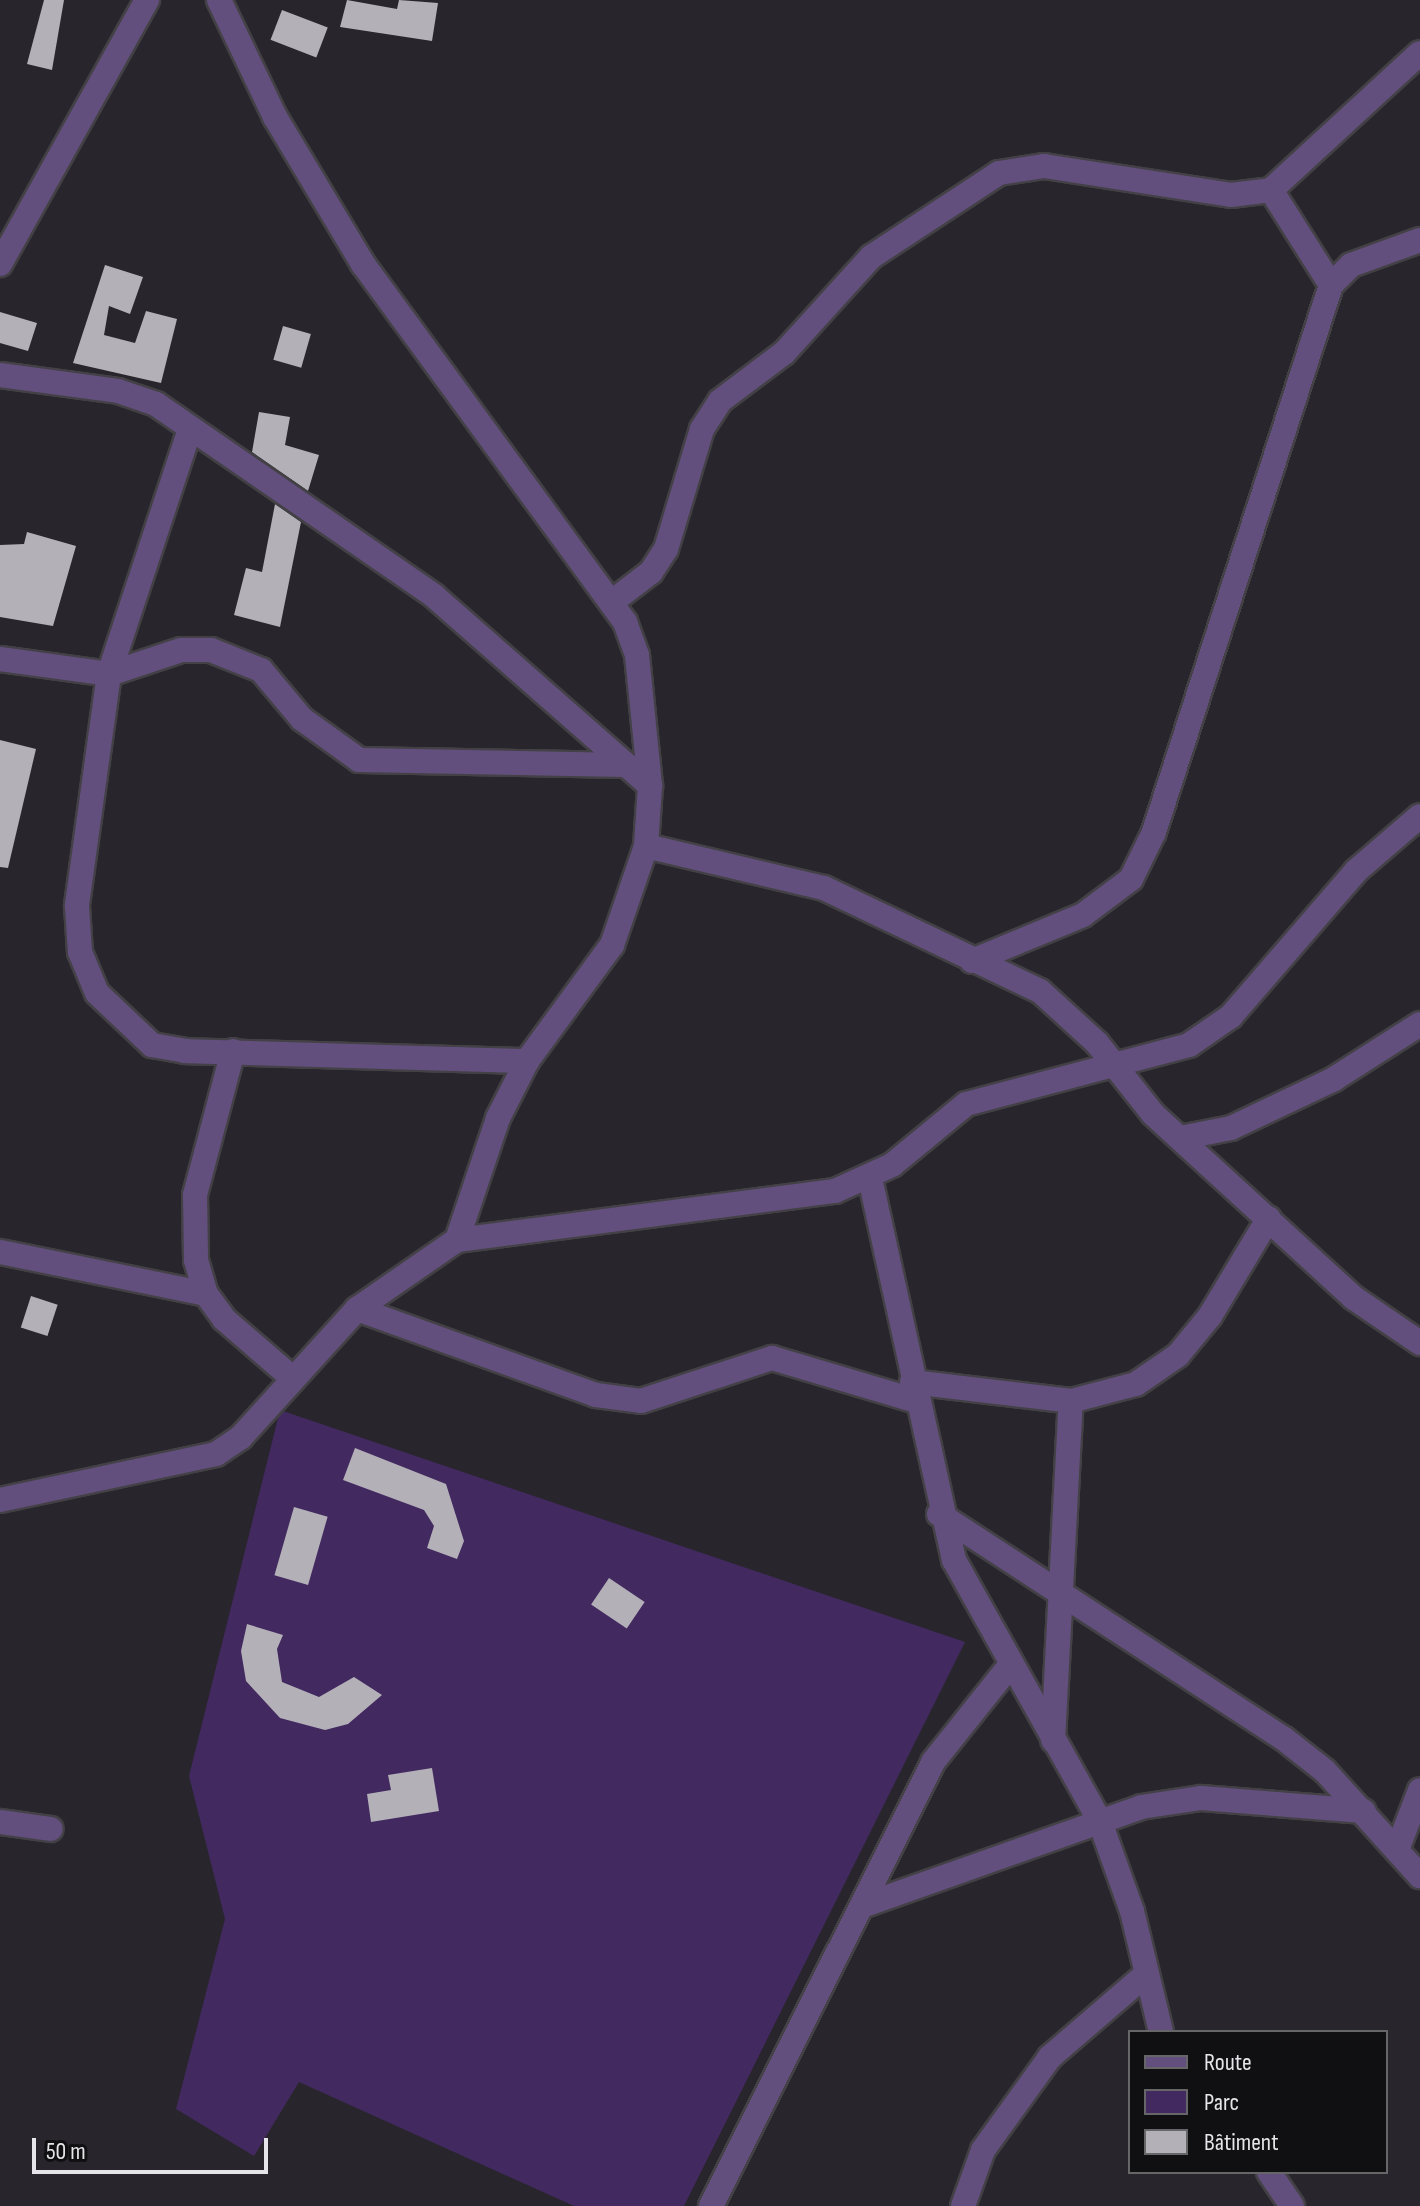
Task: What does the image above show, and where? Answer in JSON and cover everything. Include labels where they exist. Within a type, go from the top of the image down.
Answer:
[{"type":"street","points":[[0,264],[147,0]]},
{"type":"street","points":[[219,0],[275,117],[363,264],[613,601],[637,655],[650,786],[646,846],[612,945],[527,1061],[498,1118],[457,1240]]},
{"type":"street","points":[[613,601],[651,572],[666,549],[702,429],[720,401],[784,353],[871,257],[999,173],[1044,166],[1231,195],[1271,190],[1420,53]]},
{"type":"street","points":[[1271,190],[1331,285]]},
{"type":"street","points":[[972,961],[1083,915],[1131,879],[1154,832],[1331,285],[1351,265],[1420,240]]},
{"type":"street","points":[[0,375],[118,391],[156,404],[434,596],[650,786]]},
{"type":"street","points":[[190,429],[109,674],[77,906],[80,952],[97,993],[152,1045],[233,1051],[527,1061]]},
{"type":"street","points":[[0,659],[109,674],[181,650],[230,655],[261,670],[302,719],[359,760],[626,765]]},
{"type":"street","points":[[0,1500],[216,1454],[241,1437],[290,1376],[357,1309],[457,1240],[785,1203],[870,1178],[966,1104],[1115,1068],[1189,1045],[1231,1016],[1356,871],[1420,816]]},
{"type":"street","points":[[646,846],[824,888],[1062,1007],[1180,1138],[1354,1298],[1420,1343]]},
{"type":"street","points":[[1180,1138],[1231,1128],[1334,1079],[1420,1024]]},
{"type":"street","points":[[233,1051],[195,1195],[193,1238],[206,1294],[290,1376]]},
{"type":"street","points":[[870,1178],[939,1514],[1008,1668],[1099,1819],[1132,1911],[1143,1977],[1160,2030]]},
{"type":"street","points":[[357,1309],[596,1395],[641,1401],[772,1358],[914,1391],[1071,1401],[1136,1384],[1178,1355],[1269,1218]]},
{"type":"street","points":[[0,1252],[206,1294]]},
{"type":"street","points":[[1053,1740],[1071,1401]]},
{"type":"street","points":[[939,1514],[1062,1589],[1283,1738],[1363,1811],[1420,1876]]},
{"type":"street","points":[[711,2206],[933,1762],[1008,1668]]},
{"type":"street","points":[[1397,1850],[1420,1790]]},
{"type":"street","points":[[862,1906],[1018,1856],[1099,1819],[1201,1798],[1363,1811]]},
{"type":"street","points":[[0,1822],[51,1829]]},
{"type":"street","points":[[963,2206],[983,2150],[1050,2057],[1143,1977]]},
{"type":"street","points":[[1270,2174],[1292,2206]]},
{"type":"green space","points":[[280,1410],[965,1642],[684,2206],[574,2206],[299,2082],[254,2156],[176,2109],[225,1919],[189,1776]]},
{"type":"building","points":[[44,0],[64,0],[52,70],[27,64]]},
{"type":"building","points":[[347,0],[397,9],[399,0],[438,3],[432,41],[340,27]]},
{"type":"building","points":[[282,10],[328,28],[316,57],[271,40]]},
{"type":"building","points":[[105,265],[143,277],[130,314],[109,306],[104,335],[135,343],[146,311],[177,319],[161,383],[73,363]]},
{"type":"building","points":[[0,312],[37,323],[28,351],[0,343]]},
{"type":"building","points":[[283,326],[311,334],[301,368],[273,360]]},
{"type":"building","points":[[259,412],[290,417],[285,445],[319,455],[308,491],[252,452]]},
{"type":"building","points":[[275,504],[301,522],[280,627],[234,615],[246,568],[262,572]]},
{"type":"building","points":[[27,532],[76,546],[53,626],[0,617],[0,545],[24,544]]},
{"type":"building","points":[[0,740],[36,749],[8,868],[0,867]]},
{"type":"building","points":[[31,1296],[58,1305],[47,1336],[21,1327]]},
{"type":"building","points":[[355,1448],[446,1484],[464,1541],[457,1559],[427,1548],[434,1526],[424,1510],[343,1480]]},
{"type":"building","points":[[294,1507],[328,1517],[308,1585],[274,1575]]},
{"type":"building","points":[[609,1578],[645,1602],[627,1629],[591,1605]]},
{"type":"building","points":[[247,1624],[283,1635],[277,1649],[282,1682],[319,1697],[354,1677],[382,1695],[348,1724],[325,1730],[280,1718],[246,1681],[241,1651]]},
{"type":"building","points":[[432,1768],[439,1811],[371,1822],[367,1794],[391,1790],[388,1775]]}]
